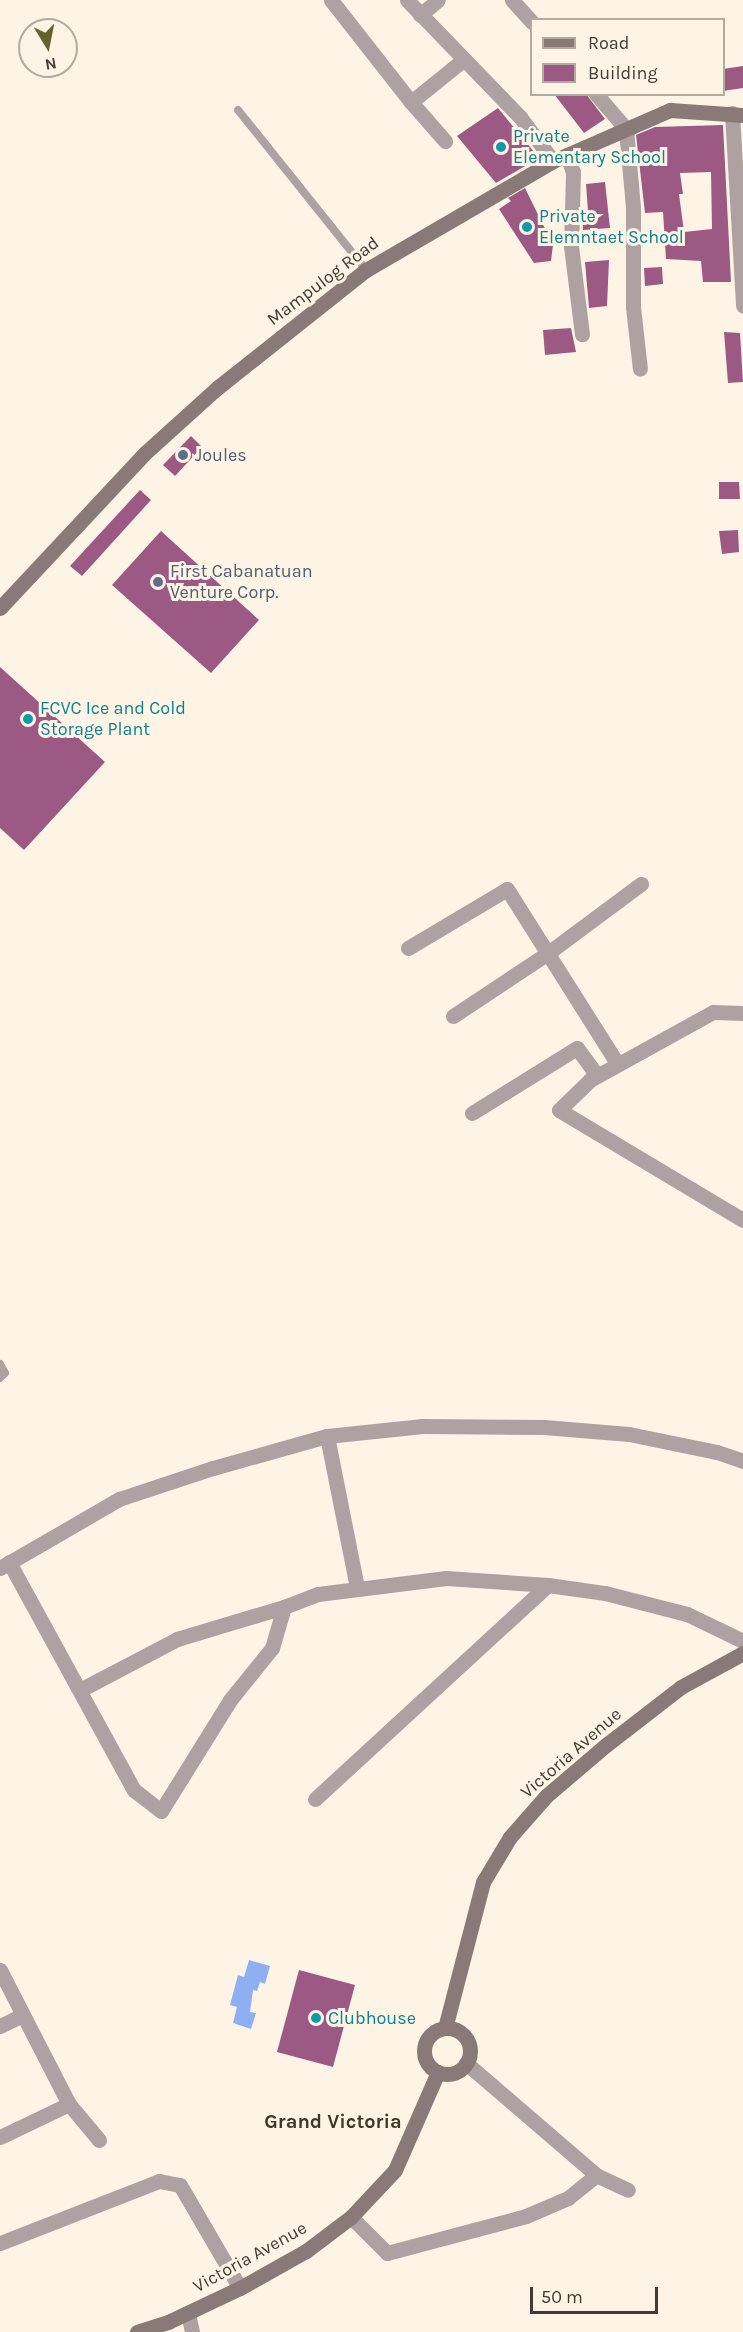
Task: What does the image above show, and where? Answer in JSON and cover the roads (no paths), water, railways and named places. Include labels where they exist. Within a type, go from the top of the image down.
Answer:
[{"type":"street","points":[[331,0],[411,102],[445,141]]},
{"type":"street","points":[[407,0],[520,117],[553,161]]},
{"type":"street","points":[[420,15],[438,0]]},
{"type":"street","points":[[512,0],[530,21]]},
{"type":"street","points":[[411,102],[463,60]]},
{"type":"street","points":[[598,96],[626,129],[633,207],[633,307],[640,369]]},
{"type":"street","name":"Mampulog Road","points":[[0,608],[145,453],[217,388],[366,270],[553,161],[670,110],[737,114]]},
{"type":"street","points":[[737,114],[743,306]]},
{"type":"street","points":[[567,155],[573,172],[571,246],[582,334]]},
{"type":"street","points":[[453,1016],[548,953],[641,884]]},
{"type":"street","points":[[408,948],[507,889],[617,1063]]},
{"type":"street","points":[[743,1013],[713,1012],[617,1063],[597,1076],[559,1110],[743,1220]]},
{"type":"street","points":[[472,1113],[577,1048],[597,1076]]},
{"type":"street","points":[[284,1607],[272,1648],[230,1700],[161,1811],[134,1790],[80,1690],[5,1565],[119,1499],[213,1468],[327,1436],[422,1426],[544,1427],[629,1434],[717,1452],[743,1461]]},
{"type":"street","points":[[327,1436],[357,1588]]},
{"type":"street","points":[[80,1690],[177,1639],[284,1607],[318,1594],[446,1578],[605,1593],[687,1614],[743,1641]]},
{"type":"street","points":[[315,1799],[548,1586]]},
{"type":"street","name":"Victoria Avenue","points":[[445,2028],[483,1882],[510,1837],[546,1796],[606,1744],[681,1687],[743,1653]]},
{"type":"street","points":[[0,1970],[69,2104],[99,2140]]},
{"type":"street","points":[[0,2026],[23,2015]]},
{"type":"street","points":[[445,2028],[452,2028],[464,2036],[470,2049],[466,2062],[454,2072],[438,2072],[427,2062],[424,2047],[431,2034],[445,2028]]},
{"type":"street","points":[[466,2062],[596,2175],[628,2190]]},
{"type":"street","name":"Victoria Avenue","points":[[137,2332],[188,2313],[240,2288],[306,2251],[351,2217],[395,2170],[438,2072]]},
{"type":"street","points":[[0,2137],[69,2104]]},
{"type":"street","points":[[351,2217],[387,2253],[526,2216],[568,2198],[596,2175]]},
{"type":"street","points":[[0,2243],[159,2181],[180,2184],[240,2288]]},
{"type":"street","points":[[188,2313],[192,2332]]},
{"type":"lane","points":[[238,110],[366,270]]},
{"type":"lane","points":[[0,1364],[4,1373],[0,1378]]},
{"type":"water","points":[[249,1960],[270,1966],[265,1984],[260,1982],[257,1991],[253,1990],[250,2012],[256,2013],[251,2029],[233,2023],[237,2007],[230,2005],[238,1975],[244,1977]]},
{"type":"place","name":"Private Elementary School","points":[[501,147]]},
{"type":"place","name":"Private Elemntaet School","points":[[527,227]]},
{"type":"place","name":"Joules","points":[[183,455]]},
{"type":"place","name":"First Cabanatuan Venture Corp.","points":[[158,582]]},
{"type":"place","name":"FCVC Ice and Cold Storage Plant","points":[[28,719]]},
{"type":"place","name":"Clubhouse","points":[[316,2018]]},
{"type":"district","name":"Grand Victoria","points":[[333,2121]]}]
